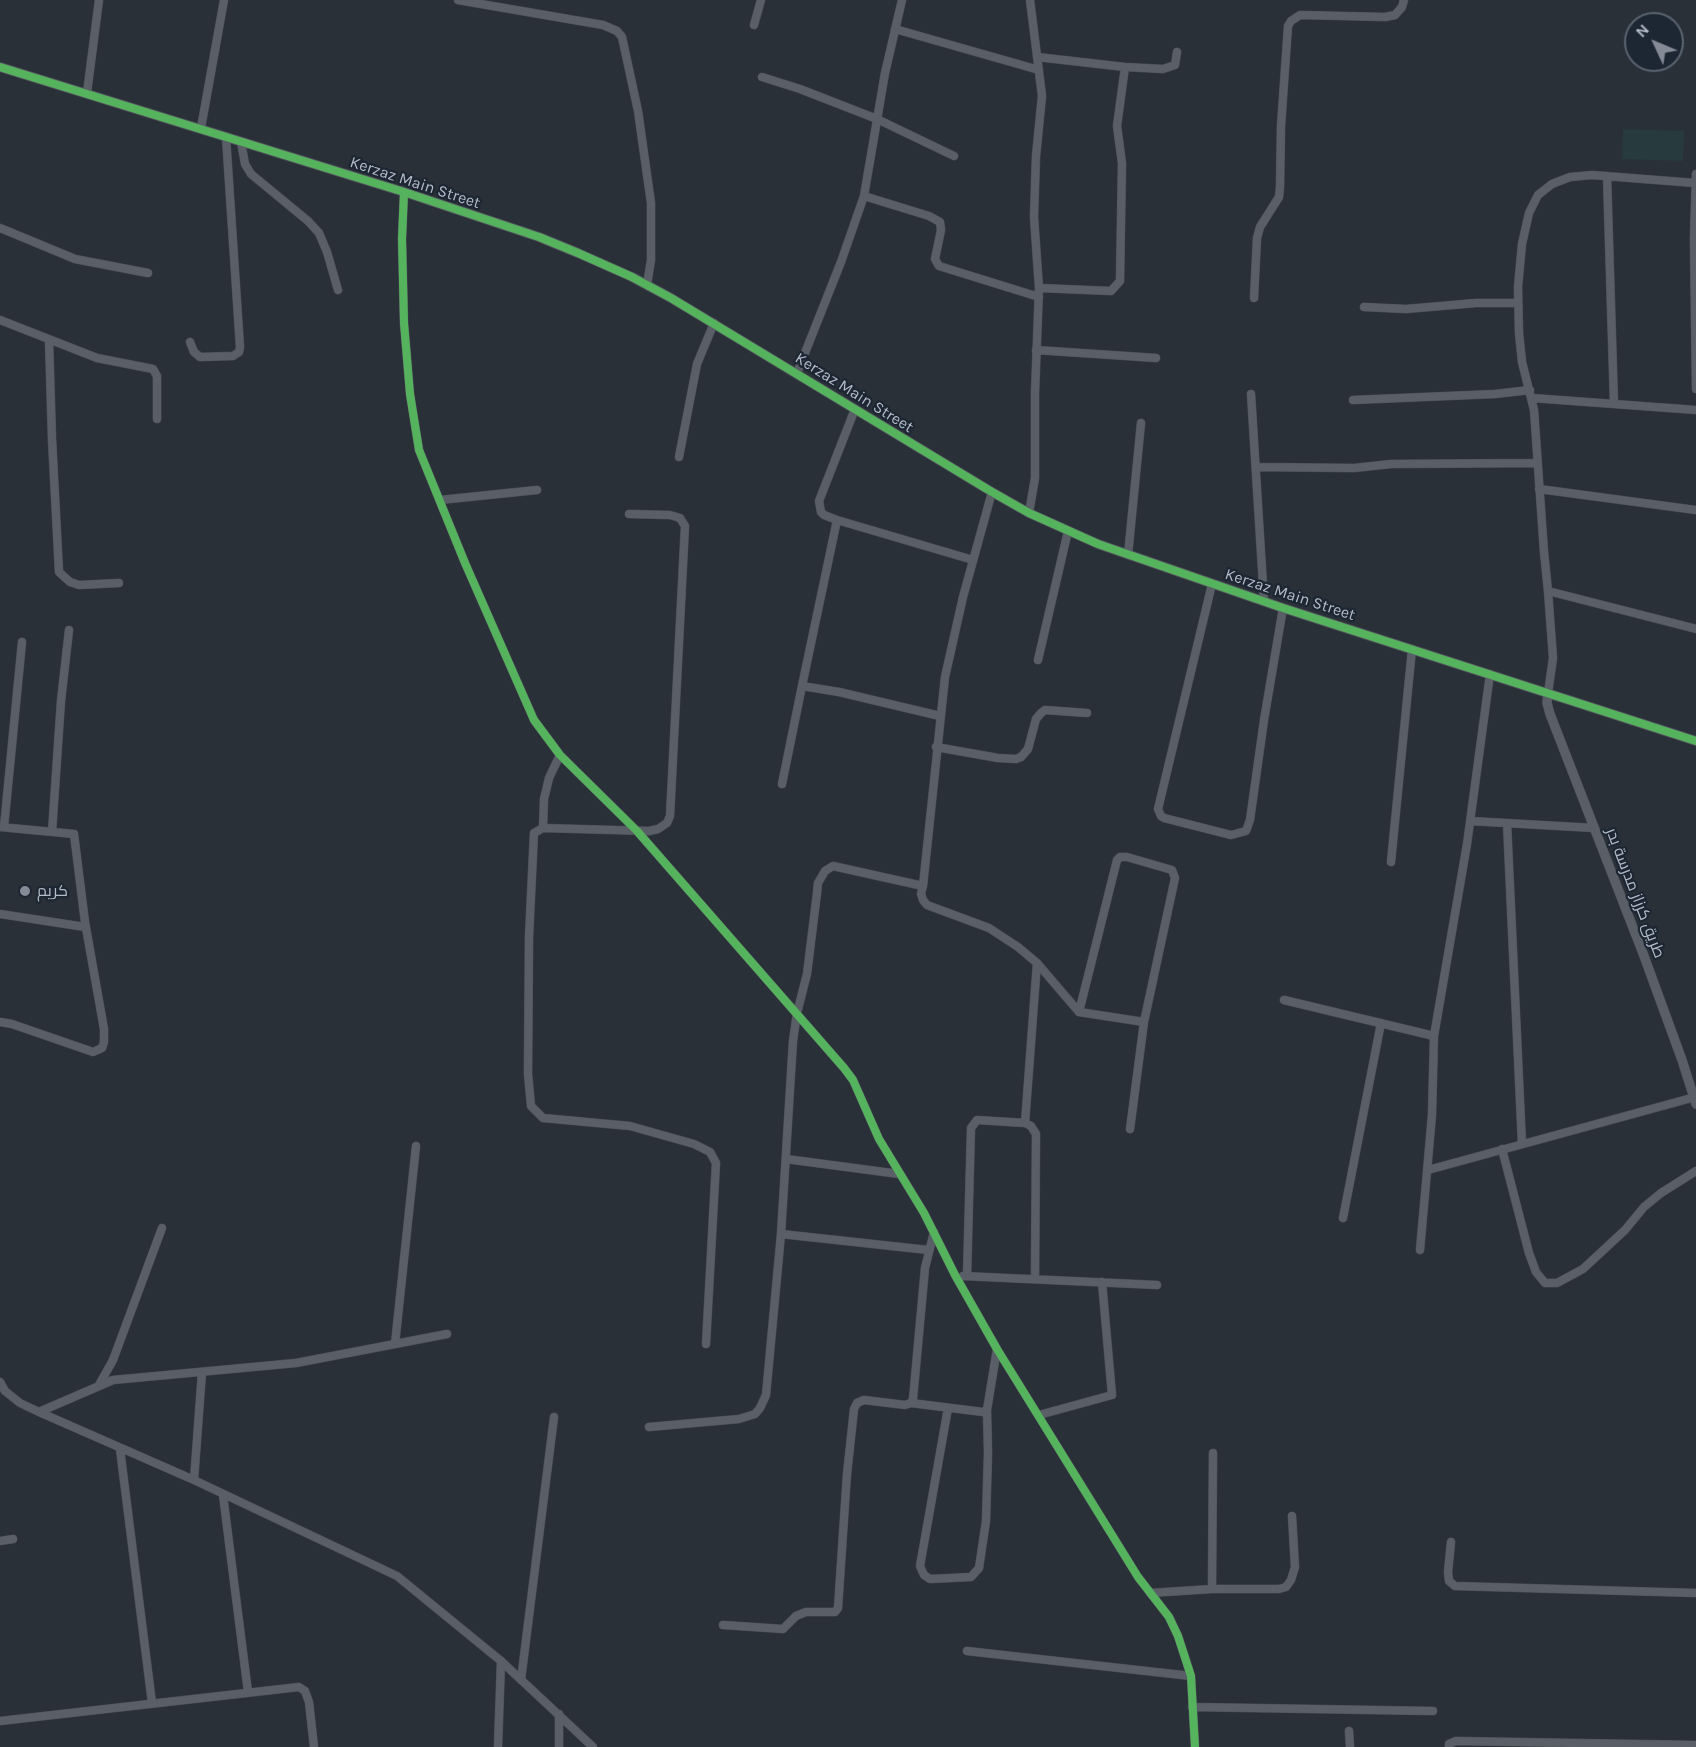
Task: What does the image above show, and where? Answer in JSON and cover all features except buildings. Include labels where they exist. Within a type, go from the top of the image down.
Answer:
[{"type":"street","points":[[87,93],[99,0]]},
{"type":"street","points":[[201,128],[224,0]]},
{"type":"street","points":[[458,0],[603,25],[617,31],[622,37],[638,111],[651,203],[651,260],[647,285]]},
{"type":"street","points":[[754,25],[761,0]]},
{"type":"street","points":[[798,373],[864,196],[877,119],[902,0]]},
{"type":"street","points":[[1029,513],[1035,478],[1039,292],[1034,217],[1036,156],[1042,96],[1030,0]]},
{"type":"street","points":[[1254,298],[1257,238],[1260,227],[1279,197],[1287,34],[1291,21],[1300,15],[1385,17],[1395,15],[1404,0]]},
{"type":"street","points":[[895,28],[1039,70]]},
{"type":"street","points":[[1037,57],[1125,67],[1171,68],[1177,60],[1177,52]]},
{"type":"street","name":"Kerzaz Main Street","points":[[0,67],[404,192],[539,237],[647,285],[798,373],[992,492],[1068,531],[1128,555],[1283,608],[1696,741]]},
{"type":"street","points":[[864,196],[929,216],[940,222],[942,230],[935,259],[939,266],[1039,292],[1111,291],[1120,281],[1122,163],[1118,126],[1125,67]]},
{"type":"street","points":[[762,77],[877,119],[954,156]]},
{"type":"street","points":[[190,342],[194,352],[200,357],[233,356],[240,347],[226,137]]},
{"type":"street","points":[[241,142],[245,164],[250,174],[308,220],[319,234],[338,290]]},
{"type":"street","points":[[1696,174],[1696,389]]},
{"type":"street","points":[[1548,693],[1553,658],[1548,591],[1531,394],[1522,362],[1518,303],[1525,229],[1529,213],[1538,195],[1552,184],[1570,177],[1592,175],[1695,183]]},
{"type":"street","points":[[1607,176],[1614,404]]},
{"type":"street","points":[[404,192],[402,290],[410,394],[419,450],[465,563],[534,720],[560,755],[637,831],[797,1013],[852,1080],[879,1139],[934,1232],[955,1275],[997,1349],[1138,1577],[1169,1617],[1191,1676],[1195,1747]]},
{"type":"street","points":[[0,228],[68,256],[148,273]]},
{"type":"street","points":[[1364,307],[1406,309],[1476,303],[1518,303]]},
{"type":"street","points":[[0,320],[97,358],[153,369],[157,376],[157,418]]},
{"type":"street","points":[[679,457],[697,363],[714,323]]},
{"type":"street","points":[[49,340],[51,439],[59,572],[70,582],[79,585],[119,583]]},
{"type":"street","points":[[1036,350],[1156,358]]},
{"type":"street","points":[[1251,394],[1264,601]]},
{"type":"street","points":[[1353,399],[1531,394],[1614,404],[1696,410]]},
{"type":"street","points":[[855,409],[819,501],[819,507],[824,515],[973,560]]},
{"type":"street","points":[[1128,555],[1141,423]]},
{"type":"street","points":[[1256,466],[1354,468],[1391,464],[1537,463]]},
{"type":"street","points":[[1539,489],[1696,510]]},
{"type":"street","points":[[440,500],[537,490]]},
{"type":"street","points":[[992,492],[945,677],[921,894],[927,905],[989,928],[1018,947],[1037,963],[1079,1012],[1144,1022]]},
{"type":"street","points":[[629,513],[670,515],[680,518],[686,533],[670,816],[667,823],[658,829],[637,831],[543,828],[537,830],[533,836],[528,1051],[531,1106],[543,1118],[630,1126],[694,1144],[710,1152],[716,1163],[706,1344]]},
{"type":"street","points":[[782,784],[837,520]]},
{"type":"street","points":[[1038,660],[1068,531]]},
{"type":"street","points":[[1212,584],[1158,809],[1164,818],[1231,835],[1246,831],[1250,820],[1283,608]]},
{"type":"street","points":[[1548,591],[1696,629]]},
{"type":"street","points":[[52,832],[61,701],[69,630]]},
{"type":"street","points":[[0,1022],[93,1052],[102,1048],[104,1042],[104,1029],[85,927],[74,834],[2,827],[22,642]]},
{"type":"street","points":[[1391,862],[1412,649]]},
{"type":"street","points":[[1420,1250],[1432,1115],[1434,1036],[1470,822],[1490,674]]},
{"type":"street","points":[[802,686],[839,692],[940,716]]},
{"type":"street","name":"طريق كرزاز مدرسة بدر","points":[[1548,693],[1547,703],[1550,714],[1644,956],[1695,1101]]},
{"type":"street","points":[[936,747],[1016,759],[1028,749],[1036,719],[1041,713],[1046,711],[1087,713]]},
{"type":"street","points":[[543,828],[544,798],[549,778],[560,755]]},
{"type":"street","points":[[1470,822],[1594,828]]},
{"type":"street","points":[[1507,823],[1522,1144]]},
{"type":"street","points":[[1079,1012],[1117,860],[1120,857],[1127,857],[1172,870],[1175,874],[1144,1022],[1130,1129]]},
{"type":"street","points":[[649,1427],[739,1419],[755,1414],[766,1395],[781,1234],[793,1041],[797,1013],[807,974],[818,883],[825,871],[833,866],[922,886]]},
{"type":"street","points":[[0,914],[85,927]]},
{"type":"street","points":[[1025,1123],[1037,963]]},
{"type":"street","points":[[1284,1000],[1434,1036]]},
{"type":"street","points":[[1343,1218],[1382,1023]]},
{"type":"street","points":[[1428,1170],[1502,1149],[1695,1101]]},
{"type":"street","points":[[967,1276],[971,1125],[977,1120],[1025,1123],[1031,1126],[1036,1134],[1035,1279]]},
{"type":"street","points":[[395,1344],[416,1146]]},
{"type":"street","points":[[1502,1149],[1529,1252],[1536,1272],[1545,1283],[1557,1283],[1583,1269],[1614,1242],[1644,1207],[1661,1193],[1696,1171]]},
{"type":"street","points":[[786,1159],[899,1174]]},
{"type":"street","points":[[99,1385],[113,1360],[162,1228]]},
{"type":"street","points":[[911,1403],[919,1315],[928,1250],[934,1232]]},
{"type":"street","points":[[781,1234],[928,1250]]},
{"type":"street","points":[[955,1275],[1157,1285]]},
{"type":"street","points":[[1039,1415],[1112,1395],[1102,1282]]},
{"type":"street","points":[[39,1412],[113,1380],[312,1360],[447,1334]]},
{"type":"street","points":[[948,1408],[920,1566],[924,1575],[930,1579],[971,1577],[979,1568],[986,1521],[987,1410],[997,1349]]},
{"type":"street","points":[[194,1480],[202,1372]]},
{"type":"street","points":[[0,1382],[5,1391],[20,1403],[194,1480],[397,1576],[501,1661],[593,1747]]},
{"type":"street","points":[[723,1625],[783,1629],[796,1616],[806,1612],[835,1612],[839,1603],[847,1474],[854,1409],[857,1403],[864,1400],[983,1412],[987,1410]]},
{"type":"street","points":[[521,1680],[554,1417]]},
{"type":"street","points":[[120,1449],[152,1703]]},
{"type":"street","points":[[1212,1588],[1213,1453]]},
{"type":"street","points":[[223,1495],[248,1692]]},
{"type":"street","points":[[1150,1593],[1212,1588],[1279,1589],[1286,1587],[1295,1567],[1292,1516]]},
{"type":"street","points":[[0,1541],[13,1539]]},
{"type":"street","points":[[1451,1542],[1448,1572],[1449,1581],[1455,1586],[1696,1593]]},
{"type":"street","points":[[968,1651],[1191,1676]]},
{"type":"street","points":[[498,1747],[501,1661]]},
{"type":"street","points":[[0,1721],[294,1687],[305,1691],[309,1702],[314,1747]]},
{"type":"street","points":[[1192,1707],[1433,1711]]},
{"type":"street","points":[[559,1714],[560,1747]]},
{"type":"street","points":[[1349,1731],[1350,1747]]},
{"type":"street","points":[[1449,1747],[1449,1744],[1456,1741],[1696,1745]]},
{"type":"green space","points":[[1623,129],[1684,131],[1683,161],[1622,159]]},
{"type":"cycle path","points":[[0,67],[404,192],[539,237],[632,277],[671,298],[992,492],[1029,513],[1098,544],[1283,608],[1696,741]]},
{"type":"cycle path","points":[[404,192],[402,239],[404,323],[410,394],[419,450],[465,563],[534,720],[560,755],[637,831],[853,1080],[879,1139],[924,1213],[955,1275],[997,1349],[1138,1577],[1169,1617],[1191,1676],[1195,1747]]},
{"type":"place","name":"كريم","points":[[25,891]]}]
